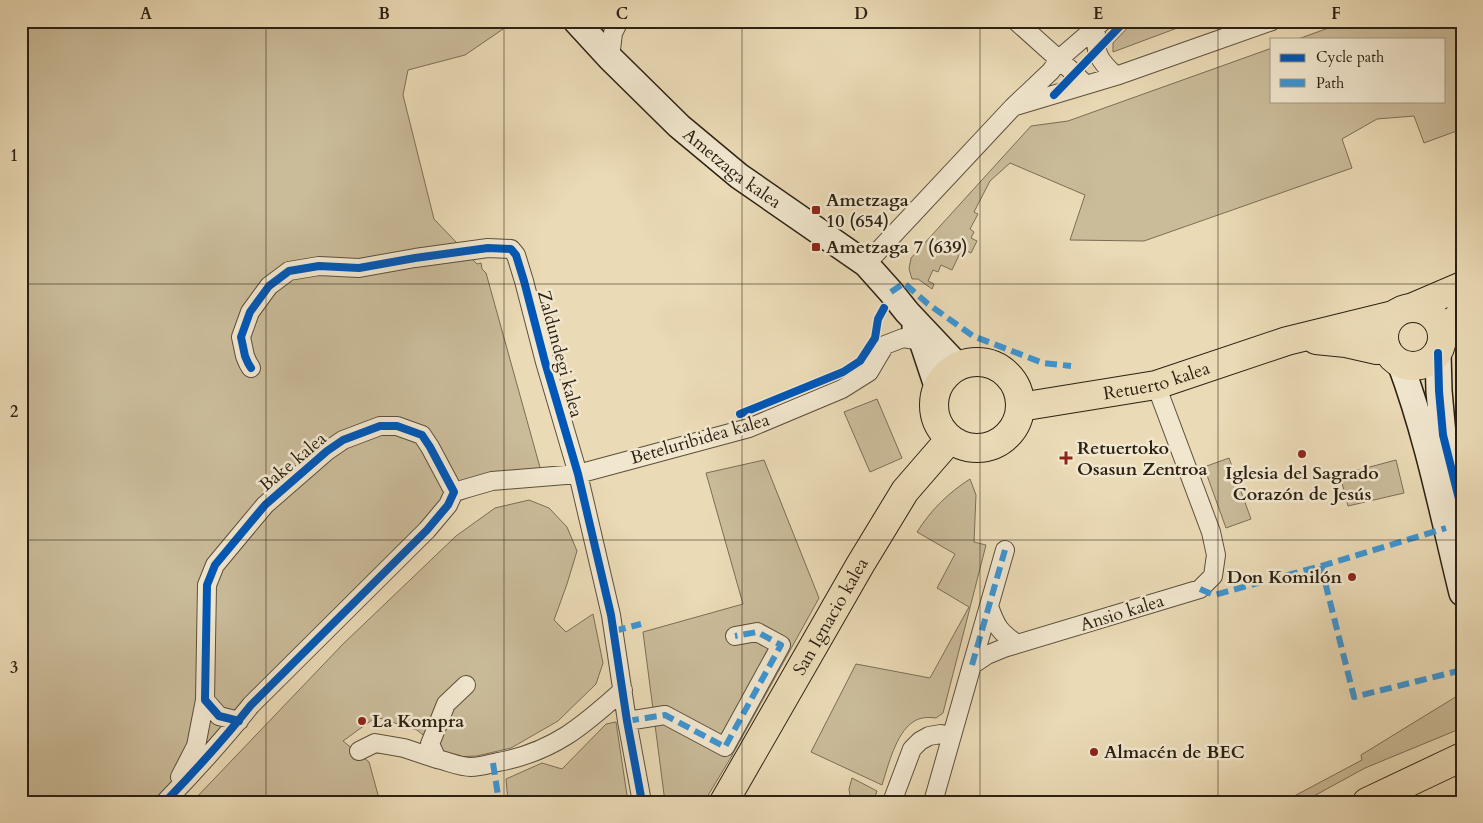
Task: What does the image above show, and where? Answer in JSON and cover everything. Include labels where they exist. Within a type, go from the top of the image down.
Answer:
[{"type":"main road","points":[[1393,356],[1384,334],[1386,327],[1403,311],[1462,286]]},
{"type":"main road","points":[[1287,341],[1403,311],[1422,308],[1430,312],[1437,319],[1441,327],[1441,344]]},
{"type":"main road","points":[[1287,341],[1318,340],[1346,343],[1377,350],[1393,356],[1408,366],[1417,366],[1433,359],[1462,312]]},
{"type":"main road","name":"Retuerto kalea","points":[[1020,407],[1156,385],[1287,341]]},
{"type":"main road","points":[[974,361],[988,362],[1002,369],[1012,378],[1018,392],[1020,407],[1017,422],[1008,435],[995,444],[980,448],[963,446],[950,439],[938,426],[933,406],[937,386],[945,374],[957,366],[974,361]]},
{"type":"main road","name":"San Ignacio kalea","points":[[724,802],[860,565],[905,492],[950,439]]},
{"type":"main road","points":[[1367,802],[1462,757]]},
{"type":"street","name":"Ametzaga kalea","points":[[580,25],[598,29],[617,21]]},
{"type":"street","name":"Ametzaga kalea","points":[[610,58],[613,33],[617,21]]},
{"type":"street","points":[[1016,21],[1055,65],[1065,92]]},
{"type":"street","points":[[1013,107],[1116,76],[1272,21]]},
{"type":"street","points":[[866,264],[1013,107],[1099,24]]},
{"type":"street","points":[[1099,24],[1095,47],[1102,64],[1116,76]]},
{"type":"street","name":"Ametzaga kalea","points":[[580,25],[610,58],[679,126],[739,176],[866,264],[957,366]]},
{"type":"street","points":[[1055,65],[1074,72],[1086,85]]},
{"type":"street","name":"Zaldundegi kalea","points":[[252,368],[245,356],[241,337],[250,312],[269,286],[289,271],[318,266],[359,268],[488,248],[511,249],[516,255],[524,281],[578,474],[611,615],[627,721],[642,802]]},
{"type":"street","name":"Ametzaga kalea","points":[[907,312],[922,342],[937,386]]},
{"type":"street","name":"Beteluribidea kalea","points":[[454,492],[492,481],[578,474],[749,428],[842,389],[868,372],[885,345],[903,338],[922,342]]},
{"type":"street","points":[[1441,344],[1439,391],[1442,428],[1457,521],[1462,593]]},
{"type":"street","points":[[1393,356],[1413,399],[1423,432],[1457,521]]},
{"type":"street","name":"Ansio kalea","points":[[972,665],[987,655],[1017,644],[1200,590],[1213,576],[1216,555],[1211,532],[1156,385]]},
{"type":"street","name":"Bake kalea","points":[[380,426],[397,426],[422,435],[454,492],[448,506],[436,521],[251,705],[239,721],[167,800],[196,746],[205,700],[207,585],[215,565],[265,505],[327,451],[343,440],[380,426]]},
{"type":"street","points":[[933,802],[1005,550]]},
{"type":"street","points":[[989,606],[994,621],[1003,634],[1017,644]]},
{"type":"street","points":[[627,721],[665,714],[724,746],[781,645],[757,632],[735,636]]},
{"type":"street","points":[[437,759],[430,744],[446,704],[466,685]]},
{"type":"street","points":[[359,751],[375,743],[404,748],[470,767],[518,759],[542,750],[566,737],[623,690]]},
{"type":"street","points":[[205,700],[219,716],[239,721]]},
{"type":"street","points":[[892,802],[912,749],[928,736],[941,734],[952,736]]},
{"type":"shaded area","points":[[21,21],[506,21],[509,25],[465,55],[408,70],[403,95],[434,219],[477,264],[481,263],[482,269],[486,273],[541,471],[448,505],[159,802],[21,802]]},
{"type":"shaded area","points":[[1134,21],[1196,21],[1113,52],[1113,43]]},
{"type":"shaded area","points":[[1348,21],[1462,21],[1462,129],[1424,143],[1414,116],[1377,119],[1342,139],[1352,168],[1144,241],[1070,240],[1085,195],[1010,163],[990,181],[974,212],[978,214],[970,229],[974,232],[971,238],[977,241],[971,253],[965,250],[962,256],[959,255],[952,270],[941,265],[938,272],[933,270],[928,281],[934,284],[932,289],[918,279],[912,279],[909,269],[911,258],[1031,126],[1068,121],[1270,49],[1270,102],[1446,102],[1446,38],[1301,38]]},
{"type":"shaded area","points":[[877,399],[902,458],[870,472],[844,412]]},
{"type":"shaded area","points":[[1229,458],[1251,519],[1226,528],[1204,467]]},
{"type":"shaded area","points":[[764,460],[819,598],[730,759],[704,802],[665,802],[643,632],[743,604],[706,473]]},
{"type":"shaded area","points":[[1396,460],[1404,493],[1348,506],[1340,475]]},
{"type":"shaded area","points":[[970,479],[976,495],[974,542],[986,545],[943,713],[936,718],[918,719],[907,727],[893,750],[882,785],[811,752],[856,664],[930,678],[969,607],[937,588],[955,554],[917,532],[940,502]]},
{"type":"shaded area","points":[[529,500],[549,508],[567,527],[577,551],[554,620],[566,632],[593,614],[603,663],[596,684],[558,721],[511,748],[477,756],[450,757],[417,730],[376,717],[343,741],[369,762],[380,802],[192,802],[343,644],[456,536],[495,508]]},
{"type":"shaded area","points":[[1462,693],[1462,728],[1365,768],[1303,802],[1283,802],[1362,760],[1361,755]]},
{"type":"shaded area","points":[[616,722],[628,802],[540,802],[539,797],[508,802],[506,779],[542,763],[562,769],[606,724]]},
{"type":"shaded area","points":[[852,778],[877,791],[873,802],[851,802],[849,789]]},
{"type":"marked path","points":[[891,292],[904,283],[928,304],[973,336],[1043,363],[1071,366]]},
{"type":"marked path","points":[[1321,566],[1446,528]]},
{"type":"marked path","points":[[972,665],[1005,550]]},
{"type":"marked path","points":[[1200,589],[1214,595],[1321,566],[1354,697],[1462,670]]},
{"type":"marked path","points":[[614,631],[641,624]]},
{"type":"marked path","points":[[627,721],[665,715],[725,747],[781,645],[757,632],[735,636]]},
{"type":"marked path","points":[[493,763],[499,802]]},
{"type":"cycle path","points":[[1054,95],[1125,21]]},
{"type":"cycle path","points":[[251,368],[245,356],[241,337],[250,312],[269,286],[289,271],[319,266],[359,268],[488,248],[511,249],[516,255],[524,281],[545,362],[578,474],[611,615],[627,721],[642,802]]},
{"type":"cycle path","points":[[740,414],[843,372],[860,361],[875,338],[878,319],[884,308]]},
{"type":"cycle path","points":[[1438,353],[1443,435],[1462,511]]},
{"type":"cycle path","points":[[165,802],[209,755],[230,730],[241,718],[251,705],[427,530],[448,505],[454,492],[422,435],[397,426],[380,426],[343,440],[327,451],[265,505],[215,565],[207,585],[205,700],[219,716],[239,721]]},
{"type":"place","name":"Ametzaga 10 (654)","points":[[816,210]]},
{"type":"place","name":"Ametzaga 7 (639)","points":[[816,247]]},
{"type":"place","name":"Iglesia del Sagrado Corazón de Jesús","points":[[1302,454]]},
{"type":"place","name":"Retuertoko Osasun Zentroa","points":[[1066,458]]},
{"type":"place","name":"Don Komilón","points":[[1352,577]]},
{"type":"place","name":"La Kompra","points":[[362,721]]},
{"type":"place","name":"Almacén de BEC","points":[[1094,752]]}]
